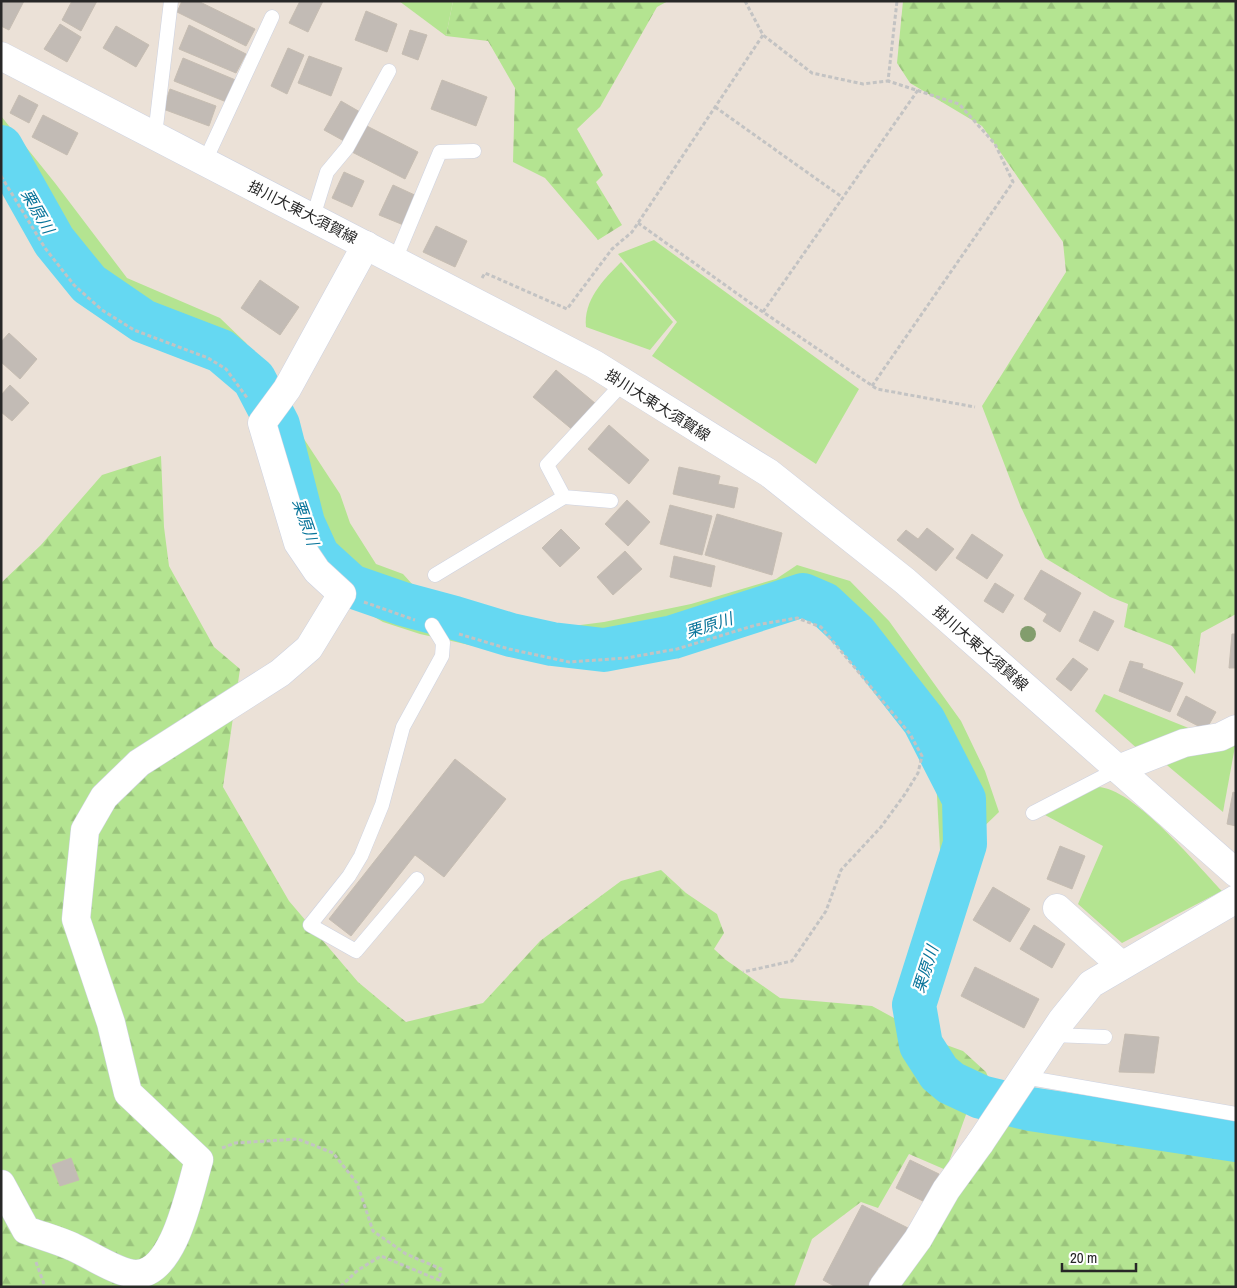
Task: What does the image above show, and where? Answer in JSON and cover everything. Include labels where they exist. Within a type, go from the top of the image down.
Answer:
[{"type":"street","name":"掛川大東大須賀線","points":[[1,56],[594,364],[768,473],[905,581],[1236,873]]},
{"type":"street","points":[[1,1184],[26,1230],[72,1246],[109,1265],[136,1274],[153,1270],[168,1253],[179,1226],[199,1160],[128,1093],[111,1023],[76,919],[85,830],[104,797],[139,763],[280,673],[309,648],[342,594],[318,571],[298,543],[264,421],[287,389],[366,245]]},
{"type":"street","points":[[1118,769],[1184,743],[1220,737],[1236,729]]},
{"type":"street","points":[[883,1287],[918,1239],[946,1190],[1078,997],[1091,984],[1120,966],[1236,899]]},
{"type":"street","points":[[1057,908],[1120,966]]},
{"type":"lane","points":[[155,135],[171,1]]},
{"type":"lane","points":[[205,161],[272,17]]},
{"type":"lane","points":[[313,217],[327,172],[347,148],[389,71]]},
{"type":"lane","points":[[395,260],[440,152],[474,151]]},
{"type":"lane","points":[[564,497],[547,465],[623,383]]},
{"type":"lane","points":[[435,575],[564,497],[612,501]]},
{"type":"lane","points":[[417,879],[356,952],[310,925],[349,876],[367,841],[382,804],[403,727],[442,656],[443,643],[432,625]]},
{"type":"lane","points":[[1033,813],[1118,769]]},
{"type":"lane","points":[[1052,1035],[1105,1038]]},
{"type":"lane","points":[[1021,1082],[1236,1114]]},
{"type":"path","points":[[745,1],[763,35],[812,73],[864,84],[888,81],[959,104],[995,144],[1013,182],[872,386]]},
{"type":"path","points":[[888,81],[897,1]]},
{"type":"path","points":[[470,300],[485,272],[567,309],[612,249],[632,232],[763,35]]},
{"type":"path","points":[[763,312],[918,90]]},
{"type":"path","points":[[715,107],[842,197]]},
{"type":"path","points":[[1,176],[45,248],[74,286],[102,310],[134,330],[208,358],[226,369],[264,421]]},
{"type":"path","points":[[638,223],[763,312],[877,389],[975,407]]},
{"type":"path","points":[[342,594],[508,649],[569,662],[626,658],[677,649],[756,624],[797,618],[821,627],[910,734],[922,756],[918,773],[881,826],[842,870],[826,911],[792,961],[743,972]]},
{"type":"path","points":[[199,1160],[235,1143],[298,1139],[333,1153],[357,1183],[372,1231],[406,1254],[440,1268],[439,1280],[380,1256],[358,1270],[340,1287]]},
{"type":"green space","points":[[399,1],[453,1],[446,36]]},
{"type":"green space","points":[[453,1],[668,1],[657,7],[600,107],[577,129],[603,175],[596,182],[622,225],[598,240],[545,178],[513,162],[515,88],[488,41],[446,36]]},
{"type":"green space","points":[[903,1],[1236,1],[1236,614],[1201,633],[1195,674],[1172,646],[1124,627],[1128,604],[1110,597],[1045,558],[1020,505],[982,406],[1066,272],[1063,242],[982,126],[910,83],[897,63]]},
{"type":"green space","points":[[1,116],[127,278],[220,318],[246,343],[273,392],[258,406],[218,365],[134,330],[68,277],[27,218],[1,176]]},
{"type":"green space","points":[[654,240],[859,389],[816,464],[652,356],[677,322],[618,254]]},
{"type":"green space","points":[[621,262],[673,322],[650,350],[586,327],[586,317],[591,300],[601,284]]},
{"type":"green space","points":[[287,413],[340,494],[350,523],[376,564],[403,574],[423,596],[515,622],[557,628],[604,622],[691,604],[776,579],[797,565],[850,581],[889,621],[961,721],[985,771],[999,812],[941,868],[936,778],[925,748],[819,621],[794,614],[739,625],[651,654],[561,657],[474,646],[420,634],[383,622],[343,599],[303,551],[272,428]]},
{"type":"green space","points":[[161,456],[164,527],[169,566],[214,647],[240,669],[223,787],[289,901],[358,982],[406,1022],[483,1003],[540,941],[621,881],[661,870],[686,893],[717,914],[724,933],[714,949],[726,960],[780,998],[872,1006],[938,1042],[963,1051],[986,1072],[990,1082],[981,1097],[968,1109],[946,1170],[909,1154],[878,1208],[861,1202],[812,1239],[794,1287],[1,1287],[1,583],[41,545],[102,475]]},
{"type":"green space","points":[[1104,694],[1196,731],[1140,751],[1095,711]]},
{"type":"green space","points":[[1236,741],[1223,812],[1162,761]]},
{"type":"green space","points":[[1097,787],[1111,790],[1128,799],[1145,813],[1181,846],[1222,891],[1122,943],[1078,904],[1103,846],[1045,815]]},
{"type":"green space","points":[[1005,1116],[1187,1140],[1236,1150],[1236,1287],[887,1287]]},
{"type":"building","points":[[1,1],[24,1],[9,30],[1,26]]},
{"type":"building","points":[[72,1],[97,1],[81,31],[62,20]]},
{"type":"building","points":[[182,1],[198,1],[255,29],[246,46],[177,12]]},
{"type":"building","points":[[300,1],[323,1],[308,32],[289,23]]},
{"type":"building","points":[[366,11],[397,24],[387,52],[355,40]]},
{"type":"building","points":[[60,24],[81,37],[67,62],[44,49]]},
{"type":"building","points":[[189,25],[246,54],[236,73],[179,49]]},
{"type":"building","points":[[116,26],[149,45],[136,67],[103,48]]},
{"type":"building","points":[[410,30],[427,35],[418,60],[402,54]]},
{"type":"building","points":[[288,48],[304,55],[287,94],[271,86]]},
{"type":"building","points":[[309,56],[342,68],[331,96],[298,83]]},
{"type":"building","points":[[183,58],[238,81],[229,103],[174,81]]},
{"type":"building","points":[[442,80],[487,97],[476,126],[431,109]]},
{"type":"building","points":[[170,89],[216,106],[209,126],[163,109]]},
{"type":"building","points":[[19,95],[38,105],[29,123],[10,113]]},
{"type":"building","points":[[341,101],[360,112],[344,141],[324,130]]},
{"type":"building","points":[[43,115],[78,133],[67,155],[32,137]]},
{"type":"building","points":[[363,124],[418,152],[405,179],[350,151]]},
{"type":"building","points":[[344,172],[364,181],[352,207],[332,198]]},
{"type":"building","points":[[393,185],[419,197],[406,226],[379,215]]},
{"type":"building","points":[[436,226],[467,241],[455,267],[423,252]]},
{"type":"building","points":[[260,280],[299,307],[280,335],[241,308]]},
{"type":"building","points":[[9,333],[37,359],[20,379],[1,362],[1,342]]},
{"type":"building","points":[[556,370],[596,404],[574,431],[533,397]]},
{"type":"building","points":[[10,385],[29,403],[12,421],[1,412],[1,395]]},
{"type":"building","points":[[609,425],[649,460],[629,484],[588,449]]},
{"type":"building","points":[[679,467],[720,476],[718,484],[738,488],[734,508],[673,494]]},
{"type":"building","points":[[627,500],[650,522],[628,546],[605,524]]},
{"type":"building","points":[[670,505],[712,516],[702,555],[660,544]]},
{"type":"building","points":[[717,514],[782,533],[772,575],[705,555]]},
{"type":"building","points":[[927,528],[954,549],[936,571],[897,540],[906,530],[918,539]]},
{"type":"building","points":[[561,529],[580,548],[560,567],[542,548]]},
{"type":"building","points":[[972,534],[1003,555],[987,579],[956,558]]},
{"type":"building","points":[[625,551],[642,569],[613,595],[597,577]]},
{"type":"building","points":[[674,556],[715,566],[711,587],[670,577]]},
{"type":"building","points":[[1041,570],[1081,593],[1060,632],[1043,621],[1047,614],[1024,599]]},
{"type":"building","points":[[995,583],[1014,595],[1003,613],[984,601]]},
{"type":"building","points":[[1094,611],[1114,621],[1098,651],[1079,641]]},
{"type":"building","points":[[1232,634],[1236,634],[1236,668],[1229,668]]},
{"type":"building","points":[[1073,658],[1088,669],[1071,691],[1056,679]]},
{"type":"building","points":[[1130,661],[1143,664],[1142,668],[1183,683],[1170,712],[1119,691]]},
{"type":"building","points":[[1186,696],[1216,712],[1206,730],[1177,715]]},
{"type":"building","points":[[455,759],[506,799],[444,877],[415,855],[351,936],[329,919]]},
{"type":"building","points":[[1233,792],[1236,793],[1236,826],[1227,824]]},
{"type":"building","points":[[1060,846],[1085,856],[1072,889],[1047,879]]},
{"type":"building","points":[[993,887],[1030,909],[1010,942],[973,920]]},
{"type":"building","points":[[1034,925],[1065,944],[1052,968],[1020,949]]},
{"type":"building","points":[[975,967],[1039,999],[1024,1028],[961,996]]},
{"type":"building","points":[[1125,1034],[1159,1037],[1154,1073],[1119,1072]]},
{"type":"building","points":[[71,1158],[79,1180],[60,1186],[52,1165]]},
{"type":"building","points":[[910,1160],[939,1174],[925,1202],[896,1188]]},
{"type":"building","points":[[862,1205],[912,1230],[890,1272],[879,1266],[869,1287],[836,1287],[823,1280]]},
{"type":"waterway","name":"栗原川","points":[[1,147],[54,241],[89,284],[143,321],[221,351],[254,379],[278,425],[303,523],[318,556],[351,586],[403,604],[511,635],[552,644],[604,650],[673,637],[803,595],[824,604],[856,634],[924,721],[964,799],[965,844],[914,1005],[921,1045],[939,1073],[951,1083],[981,1097],[1030,1109],[1236,1140]]}]
